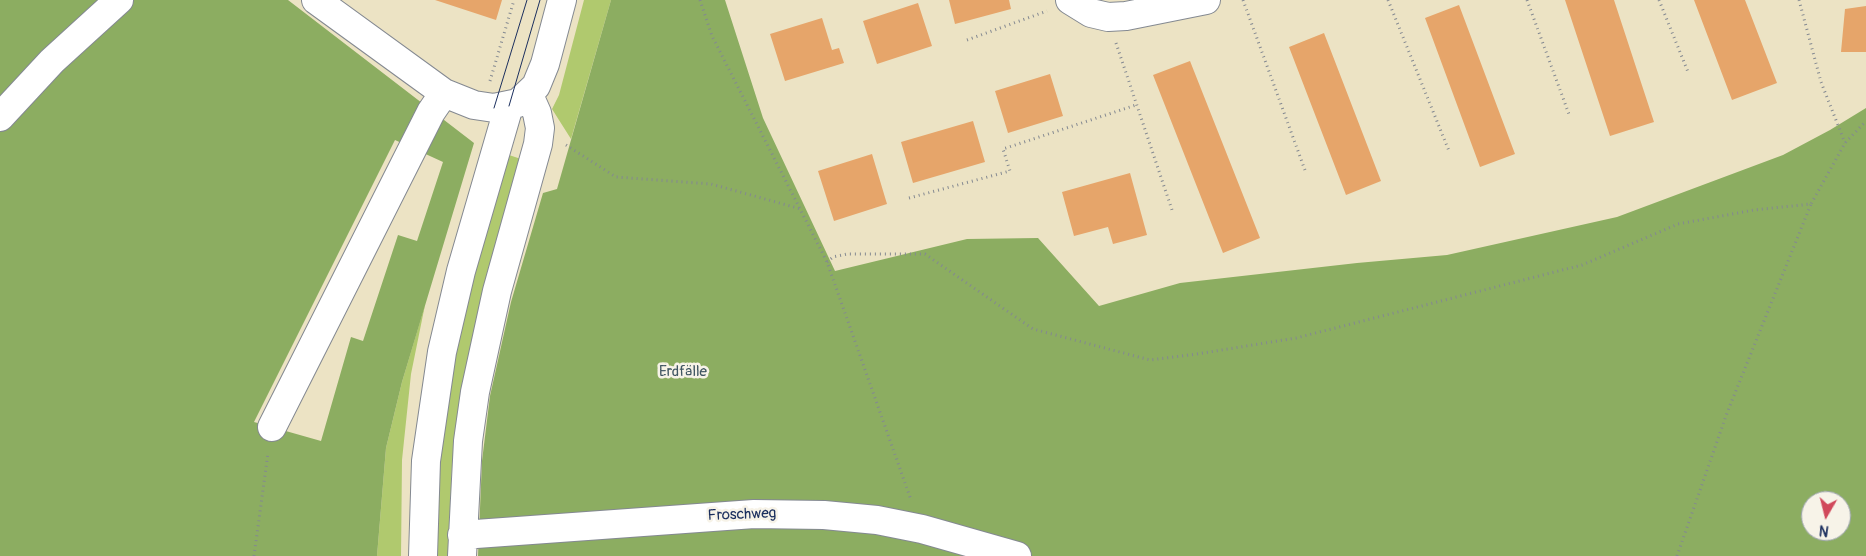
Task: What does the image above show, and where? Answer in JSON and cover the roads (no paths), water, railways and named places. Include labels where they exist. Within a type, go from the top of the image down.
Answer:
[{"type":"street","points":[[0,117],[52,61],[119,0]]},
{"type":"street","points":[[316,0],[444,93],[504,104],[537,113],[540,128],[538,144],[497,292],[479,375],[468,441],[462,546]]},
{"type":"street","points":[[408,556],[412,460],[427,350],[447,267],[504,104],[541,75],[562,0]]},
{"type":"street","points":[[1070,1],[1091,13],[1108,17],[1126,16],[1206,0]]},
{"type":"street","points":[[272,427],[431,112],[444,93]]},
{"type":"street","points":[[423,556],[426,461],[442,352],[504,104]]},
{"type":"street","name":"Froschweg","points":[[462,546],[754,514],[824,514],[877,520],[922,529],[1017,556]]},
{"type":"tram line","points":[[494,108],[527,0]]},
{"type":"tram line","points":[[509,106],[540,0]]},
{"type":"park label","name":"Erdfälle","points":[[683,372]]}]
